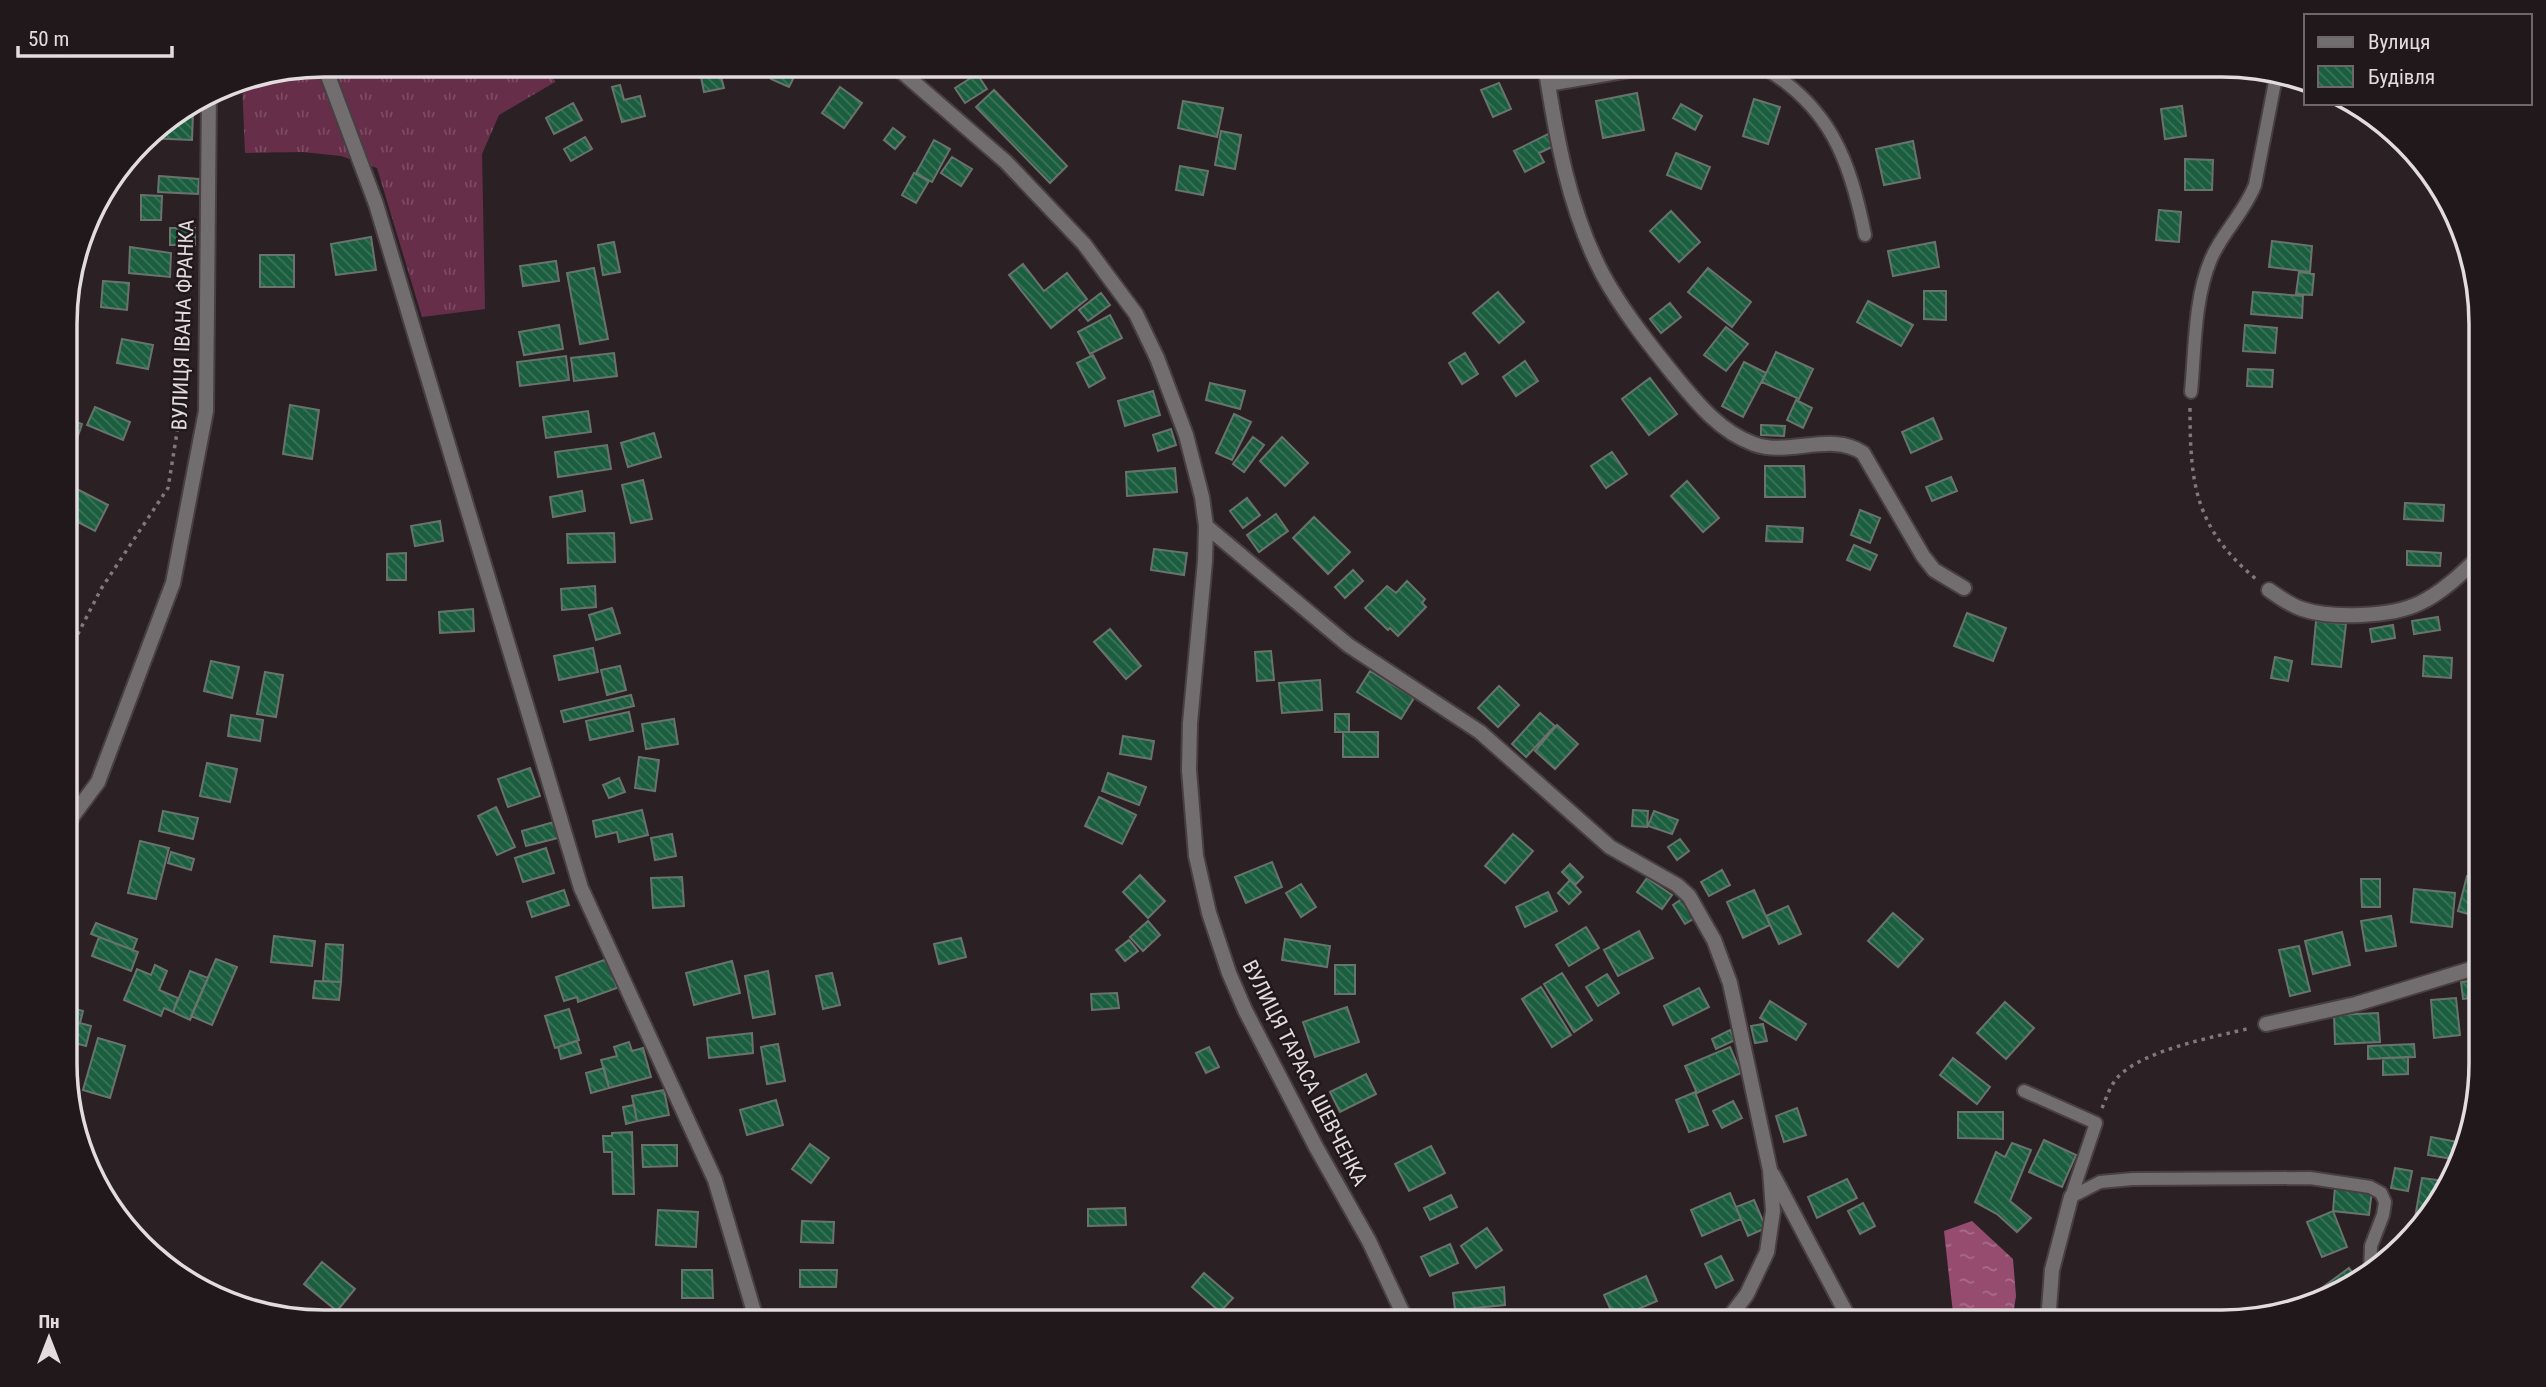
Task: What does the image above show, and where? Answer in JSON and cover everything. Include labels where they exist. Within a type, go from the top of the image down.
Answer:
[{"type":"street","points":[[1547,77],[1569,188],[1592,251],[1618,299],[1689,393],[1714,420],[1755,444],[1795,448],[1836,443],[1847,444],[1863,453],[1923,556],[1934,570],[1964,588]]},
{"type":"street","points":[[329,78],[376,204],[581,888],[715,1180],[753,1310]]},
{"type":"street","name":"ВУЛИЦЯ ТАРАСА ШЕВЧЕНКА","points":[[909,78],[1006,162],[1084,244],[1136,314],[1157,358],[1186,435],[1202,497],[1206,526],[1190,723],[1189,770],[1196,856],[1209,913],[1229,973],[1245,1010],[1368,1241],[1401,1309]]},
{"type":"street","name":"ВУЛИЦЯ ІВАНА ФРАНКА","points":[[77,810],[98,782],[173,583],[178,561],[206,411],[209,105]]},
{"type":"street","points":[[1206,526],[1348,645],[1480,732],[1610,847],[1685,891],[1714,940],[1730,983],[1770,1170],[1773,1211],[1767,1252],[1747,1294],[1736,1309]]},
{"type":"street","points":[[2269,590],[2298,607],[2311,611],[2360,614],[2397,610],[2427,599],[2469,566]]},
{"type":"street","points":[[2266,1024],[2356,1004],[2469,970]]},
{"type":"street","points":[[1770,1170],[1844,1309]]},
{"type":"street","points":[[2049,1309],[2052,1270],[2071,1198]]},
{"type":"lane","points":[[1548,85],[1592,77]]},
{"type":"lane","points":[[1777,77],[1804,99],[1836,139],[1854,185],[1865,234]]},
{"type":"lane","points":[[2191,392],[2204,279],[2217,247],[2248,203],[2255,186],[2275,83]]},
{"type":"lane","points":[[2024,1091],[2096,1123],[2071,1198]]},
{"type":"lane","points":[[2071,1198],[2100,1182],[2133,1179],[2309,1178],[2370,1188],[2381,1193],[2385,1202],[2371,1246],[2370,1261]]},
{"type":"path","points":[[78,635],[101,589],[168,488],[188,368]]},
{"type":"path","points":[[2191,392],[2190,451],[2198,500],[2206,520],[2230,555],[2269,590]]},
{"type":"path","points":[[2096,1123],[2115,1080],[2133,1066],[2174,1048],[2266,1024]]},
{"type":"green space","points":[[307,78],[553,78],[555,82],[499,115],[482,154],[485,309],[422,317],[377,168],[341,156],[303,152],[245,153],[242,91],[260,85]]},
{"type":"water","points":[[1972,1221],[2013,1259],[2016,1296],[2014,1309],[1953,1309],[1944,1231]]},
{"type":"building","points":[[701,78],[721,78],[724,88],[704,92]]},
{"type":"building","points":[[772,78],[794,78],[789,87]]},
{"type":"building","points":[[971,78],[979,78],[987,89],[965,103],[955,88]]},
{"type":"building","points":[[1499,83],[1511,109],[1493,117],[1481,90]]},
{"type":"building","points":[[620,85],[624,100],[640,96],[645,116],[622,122],[612,87]]},
{"type":"building","points":[[840,87],[862,103],[844,128],[822,113]]},
{"type":"building","points":[[994,90],[1067,166],[1050,183],[976,107]]},
{"type":"building","points":[[1637,93],[1644,130],[1603,138],[1596,101]]},
{"type":"building","points":[[1754,99],[1780,107],[1768,144],[1743,136]]},
{"type":"building","points":[[1183,101],[1223,108],[1217,137],[1178,128]]},
{"type":"building","points":[[573,103],[582,120],[554,134],[546,118]]},
{"type":"building","points":[[1681,104],[1702,116],[1695,130],[1673,118]]},
{"type":"building","points":[[2182,106],[2186,136],[2165,139],[2161,109]]},
{"type":"building","points":[[193,115],[192,140],[160,139]]},
{"type":"building","points":[[893,128],[905,137],[895,149],[884,140]]},
{"type":"building","points":[[1221,131],[1241,135],[1235,169],[1215,165]]},
{"type":"building","points":[[1548,134],[1554,146],[1539,153],[1544,162],[1525,172],[1514,151]]},
{"type":"building","points":[[585,137],[592,149],[571,161],[564,149]]},
{"type":"building","points":[[934,140],[950,149],[932,182],[916,173]]},
{"type":"building","points":[[1913,141],[1920,178],[1884,185],[1876,149]]},
{"type":"building","points":[[1676,153],[1710,167],[1701,189],[1667,175]]},
{"type":"building","points":[[952,157],[972,169],[961,186],[941,173]]},
{"type":"building","points":[[2185,159],[2213,160],[2212,190],[2185,190]]},
{"type":"building","points":[[1180,166],[1208,171],[1203,195],[1176,190]]},
{"type":"building","points":[[914,173],[929,181],[916,203],[902,195]]},
{"type":"building","points":[[159,176],[199,179],[198,194],[158,192]]},
{"type":"building","points":[[141,195],[162,196],[161,220],[141,220]]},
{"type":"building","points":[[2159,210],[2181,212],[2179,242],[2156,240]]},
{"type":"building","points":[[1671,211],[1700,242],[1679,262],[1650,231]]},
{"type":"building","points":[[170,228],[195,228],[195,245],[170,245]]},
{"type":"building","points":[[371,237],[376,270],[336,275],[331,244]]},
{"type":"building","points":[[2272,241],[2312,246],[2310,272],[2269,267]]},
{"type":"building","points":[[614,242],[620,272],[603,275],[598,245]]},
{"type":"building","points":[[1935,242],[1939,267],[1893,276],[1888,251]]},
{"type":"building","points":[[130,247],[171,253],[170,277],[129,273]]},
{"type":"building","points":[[260,255],[294,255],[294,287],[260,287]]},
{"type":"building","points":[[556,261],[559,281],[523,286],[520,266]]},
{"type":"building","points":[[1023,264],[1044,291],[1067,273],[1087,299],[1051,328],[1009,275]]},
{"type":"building","points":[[594,268],[608,339],[580,344],[567,273]]},
{"type":"building","points":[[1708,268],[1751,302],[1732,327],[1688,292]]},
{"type":"building","points":[[2299,272],[2314,274],[2312,295],[2296,294]]},
{"type":"building","points":[[103,281],[129,283],[127,310],[101,307]]},
{"type":"building","points":[[1924,291],[1946,291],[1946,320],[1924,319]]},
{"type":"building","points":[[1498,292],[1524,322],[1499,343],[1473,313]]},
{"type":"building","points":[[2253,292],[2303,296],[2302,318],[2251,314]]},
{"type":"building","points":[[1101,293],[1110,305],[1088,321],[1079,310]]},
{"type":"building","points":[[1868,301],[1913,325],[1901,346],[1857,322]]},
{"type":"building","points":[[1670,303],[1681,317],[1661,333],[1650,319]]},
{"type":"building","points":[[1110,315],[1122,338],[1090,354],[1078,332]]},
{"type":"building","points":[[559,325],[563,349],[524,355],[519,332]]},
{"type":"building","points":[[2245,325],[2277,328],[2275,353],[2243,351]]},
{"type":"building","points":[[1726,327],[1748,344],[1726,371],[1704,355]]},
{"type":"building","points":[[122,339],[153,345],[148,369],[117,363]]},
{"type":"building","points":[[1776,352],[1813,369],[1799,399],[1762,382]]},
{"type":"building","points":[[614,353],[617,376],[574,381],[571,358]]},
{"type":"building","points":[[1465,353],[1478,374],[1462,384],[1449,363]]},
{"type":"building","points":[[1093,355],[1105,378],[1089,387],[1077,363]]},
{"type":"building","points":[[566,356],[569,380],[520,386],[517,362]]},
{"type":"building","points":[[1525,361],[1538,381],[1516,396],[1503,377]]},
{"type":"building","points":[[1744,362],[1766,373],[1743,417],[1722,406]]},
{"type":"building","points":[[2248,369],[2273,370],[2272,387],[2247,386]]},
{"type":"building","points":[[1650,378],[1677,414],[1649,435],[1622,399]]},
{"type":"building","points":[[1210,383],[1245,391],[1240,409],[1206,400]]},
{"type":"building","points":[[1153,391],[1160,415],[1125,426],[1118,401]]},
{"type":"building","points":[[1796,400],[1812,408],[1803,428],[1787,420]]},
{"type":"building","points":[[290,405],[319,410],[312,459],[283,454]]},
{"type":"building","points":[[95,407],[130,422],[123,440],[87,425]]},
{"type":"building","points":[[588,411],[591,432],[546,438],[543,417]]},
{"type":"building","points":[[1234,414],[1251,422],[1232,460],[1216,453]]},
{"type":"building","points":[[1933,418],[1942,439],[1911,453],[1902,432]]},
{"type":"building","points":[[1761,425],[1785,426],[1784,436],[1761,435]]},
{"type":"building","points":[[1171,429],[1176,445],[1158,451],[1153,435]]},
{"type":"building","points":[[654,433],[661,457],[628,467],[621,443]]},
{"type":"building","points":[[1253,437],[1264,445],[1244,472],[1233,464]]},
{"type":"building","points":[[1282,437],[1308,463],[1285,486],[1260,461]]},
{"type":"building","points":[[607,445],[611,469],[558,477],[555,452]]},
{"type":"building","points":[[1612,452],[1627,474],[1606,488],[1591,466]]},
{"type":"building","points":[[1765,466],[1804,466],[1805,497],[1765,497]]},
{"type":"building","points":[[1175,468],[1177,492],[1127,496],[1126,472]]},
{"type":"building","points":[[1951,477],[1957,491],[1932,501],[1926,487]]},
{"type":"building","points":[[643,480],[652,519],[631,523],[622,485]]},
{"type":"building","points":[[1687,481],[1719,518],[1703,532],[1671,496]]},
{"type":"building","points":[[78,489],[108,505],[95,531],[78,522]]},
{"type":"building","points":[[582,491],[585,511],[553,517],[550,497]]},
{"type":"building","points":[[1247,498],[1260,515],[1243,528],[1230,511]]},
{"type":"building","points":[[2405,503],[2444,505],[2443,521],[2404,519]]},
{"type":"building","points":[[1860,510],[1880,518],[1870,543],[1851,535]]},
{"type":"building","points":[[1276,514],[1288,531],[1259,552],[1247,535]]},
{"type":"building","points":[[1314,517],[1350,552],[1328,574],[1293,538]]},
{"type":"building","points":[[440,521],[443,541],[415,546],[411,526]]},
{"type":"building","points":[[1767,526],[1803,528],[1802,542],[1766,541]]},
{"type":"building","points":[[614,533],[615,562],[568,563],[567,534]]},
{"type":"building","points":[[1854,545],[1877,555],[1870,570],[1847,560]]},
{"type":"building","points":[[1154,549],[1187,553],[1184,575],[1151,570]]},
{"type":"building","points":[[2407,551],[2441,553],[2440,566],[2407,565]]},
{"type":"building","points":[[406,553],[406,580],[387,580],[387,554]]},
{"type":"building","points":[[1353,570],[1363,581],[1345,598],[1335,587]]},
{"type":"building","points":[[1407,581],[1425,599],[1422,603],[1426,607],[1398,636],[1365,608],[1387,586],[1396,593]]},
{"type":"building","points":[[595,586],[596,607],[562,610],[561,589]]},
{"type":"building","points":[[612,608],[620,633],[596,640],[589,615]]},
{"type":"building","points":[[473,609],[474,631],[440,633],[439,612]]},
{"type":"building","points":[[1967,613],[2006,628],[1993,661],[1954,646]]},
{"type":"building","points":[[2438,617],[2440,630],[2414,634],[2412,621]]},
{"type":"building","points":[[2316,621],[2346,624],[2341,667],[2312,664]]},
{"type":"building","points":[[2393,625],[2395,638],[2372,642],[2370,629]]},
{"type":"building","points":[[1110,629],[1141,666],[1126,679],[1094,642]]},
{"type":"building","points":[[593,648],[598,672],[559,680],[554,656]]},
{"type":"building","points":[[1271,651],[1274,680],[1257,681],[1255,652]]},
{"type":"building","points":[[2424,656],[2452,658],[2451,678],[2423,676]]},
{"type":"building","points":[[2275,657],[2292,661],[2288,681],[2271,678]]},
{"type":"building","points":[[211,661],[239,667],[232,698],[204,691]]},
{"type":"building","points":[[620,666],[626,690],[607,695],[601,670]]},
{"type":"building","points":[[1370,671],[1414,698],[1401,719],[1357,692]]},
{"type":"building","points":[[265,672],[283,675],[276,717],[257,714]]},
{"type":"building","points":[[1320,680],[1322,710],[1282,713],[1279,683]]},
{"type":"building","points":[[1499,686],[1519,705],[1498,727],[1478,708]]},
{"type":"building","points":[[631,695],[634,706],[564,722],[561,711]]},
{"type":"building","points":[[629,712],[633,731],[590,740],[586,721]]},
{"type":"building","points":[[1540,713],[1555,726],[1526,757],[1512,744]]},
{"type":"building","points":[[1335,714],[1349,714],[1349,732],[1335,732]]},
{"type":"building","points":[[231,715],[263,720],[260,741],[228,736]]},
{"type":"building","points":[[674,719],[678,744],[646,749],[642,724]]},
{"type":"building","points":[[1557,725],[1578,744],[1555,769],[1535,751]]},
{"type":"building","points":[[1343,732],[1378,732],[1378,757],[1343,757]]},
{"type":"building","points":[[1123,736],[1154,741],[1151,759],[1120,754]]},
{"type":"building","points":[[639,757],[659,760],[655,791],[635,788]]},
{"type":"building","points":[[207,763],[237,769],[230,802],[200,796]]},
{"type":"building","points":[[530,768],[540,796],[508,807],[498,779]]},
{"type":"building","points":[[1108,773],[1146,787],[1139,805],[1102,791]]},
{"type":"building","points":[[619,778],[625,792],[609,798],[603,785]]},
{"type":"building","points":[[1099,797],[1136,815],[1122,844],[1085,826]]},
{"type":"building","points":[[496,807],[515,847],[497,855],[478,816]]},
{"type":"building","points":[[642,810],[648,835],[619,842],[617,832],[596,837],[593,821]]},
{"type":"building","points":[[1633,810],[1648,811],[1647,827],[1632,826]]},
{"type":"building","points":[[163,811],[198,818],[193,839],[159,831]]},
{"type":"building","points":[[1654,811],[1678,820],[1672,834],[1648,826]]},
{"type":"building","points":[[554,822],[558,838],[526,846],[522,831]]},
{"type":"building","points":[[672,834],[676,856],[655,860],[651,838]]},
{"type":"building","points":[[1513,834],[1533,851],[1505,883],[1485,866]]},
{"type":"building","points":[[1680,839],[1689,851],[1677,860],[1668,847]]},
{"type":"building","points":[[140,841],[169,848],[156,899],[128,893]]},
{"type":"building","points":[[546,848],[554,873],[523,882],[515,858]]},
{"type":"building","points":[[171,852],[194,859],[191,870],[168,863]]},
{"type":"building","points":[[1272,862],[1282,887],[1246,903],[1235,877]]},
{"type":"building","points":[[1570,864],[1583,877],[1575,885],[1562,872]]},
{"type":"building","points":[[1722,870],[1730,885],[1709,896],[1701,882]]},
{"type":"building","points":[[1140,875],[1165,901],[1148,918],[1123,892]]},
{"type":"building","points":[[2467,876],[2469,877],[2469,914],[2458,911]]},
{"type":"building","points":[[682,877],[684,906],[653,908],[651,878]]},
{"type":"building","points":[[1647,878],[1672,895],[1662,909],[1637,892]]},
{"type":"building","points":[[2361,879],[2380,879],[2380,907],[2362,907]]},
{"type":"building","points":[[1570,880],[1581,892],[1569,904],[1558,893]]},
{"type":"building","points":[[1301,884],[1316,907],[1301,917],[1286,893]]},
{"type":"building","points":[[2414,889],[2455,893],[2452,927],[2411,922]]},
{"type":"building","points":[[564,890],[569,905],[532,917],[527,902]]},
{"type":"building","points":[[1754,890],[1770,925],[1743,938],[1727,902]]},
{"type":"building","points":[[1548,892],[1557,911],[1525,927],[1516,907]]},
{"type":"building","points":[[1683,898],[1695,918],[1685,924],[1673,905]]},
{"type":"building","points":[[1788,906],[1801,934],[1779,944],[1766,916]]},
{"type":"building","points":[[1893,913],[1923,939],[1898,967],[1868,941]]},
{"type":"building","points":[[2391,916],[2396,946],[2366,951],[2361,921]]},
{"type":"building","points":[[1148,921],[1160,935],[1143,951],[1130,937]]},
{"type":"building","points":[[96,923],[137,939],[133,950],[91,934]]},
{"type":"building","points":[[1586,927],[1599,948],[1569,966],[1556,945]]},
{"type":"building","points":[[1639,931],[1653,958],[1618,976],[1604,950]]},
{"type":"building","points":[[2342,932],[2350,965],[2313,974],[2305,941]]},
{"type":"building","points":[[274,936],[315,941],[312,966],[271,962]]},
{"type":"building","points":[[99,937],[138,952],[131,971],[92,956]]},
{"type":"building","points":[[961,938],[966,957],[939,964],[934,944]]},
{"type":"building","points":[[1285,939],[1330,946],[1327,967],[1282,960]]},
{"type":"building","points":[[1129,940],[1138,951],[1125,961],[1116,950]]},
{"type":"building","points":[[326,944],[343,945],[341,982],[323,981]]},
{"type":"building","points":[[2299,946],[2310,991],[2290,996],[2279,950]]},
{"type":"building","points":[[216,959],[237,967],[212,1025],[191,1016]]},
{"type":"building","points":[[607,959],[617,988],[578,1002],[577,997],[564,1001],[556,977]]},
{"type":"building","points":[[732,961],[740,993],[694,1005],[686,973]]},
{"type":"building","points":[[155,965],[167,971],[159,990],[178,998],[173,1012],[164,1008],[161,1016],[124,1000],[137,969],[151,975]]},
{"type":"building","points":[[1335,965],[1355,965],[1355,994],[1335,994]]},
{"type":"building","points":[[190,971],[208,978],[190,1020],[173,1012]]},
{"type":"building","points":[[768,971],[775,1014],[753,1018],[745,976]]},
{"type":"building","points":[[832,973],[840,1005],[823,1009],[816,976]]},
{"type":"building","points":[[1562,973],[1592,1020],[1574,1032],[1544,984]]},
{"type":"building","points":[[1607,974],[1619,993],[1598,1006],[1586,987]]},
{"type":"building","points":[[315,981],[341,982],[339,1000],[313,998]]},
{"type":"building","points":[[2469,981],[2469,998],[2463,999],[2461,982]]},
{"type":"building","points":[[1541,987],[1571,1035],[1552,1047],[1522,999]]},
{"type":"building","points":[[1699,988],[1709,1007],[1673,1025],[1664,1006]]},
{"type":"building","points":[[1117,993],[1119,1008],[1092,1010],[1091,994]]},
{"type":"building","points":[[2456,998],[2460,1035],[2434,1038],[2431,1000]]},
{"type":"building","points":[[1770,1001],[1806,1024],[1796,1040],[1760,1018]]},
{"type":"building","points":[[2005,1002],[2034,1028],[2006,1059],[1977,1033]]},
{"type":"building","points":[[1347,1007],[1359,1042],[1315,1057],[1303,1022]]},
{"type":"building","points":[[569,1009],[579,1040],[555,1048],[545,1016]]},
{"type":"building","points":[[77,1010],[83,1011],[80,1023],[91,1026],[86,1046],[77,1044]]},
{"type":"building","points":[[2378,1013],[2380,1042],[2335,1044],[2334,1015]]},
{"type":"building","points":[[1763,1024],[1767,1041],[1755,1043],[1751,1026]]},
{"type":"building","points":[[1730,1030],[1735,1040],[1716,1049],[1712,1039]]},
{"type":"building","points":[[752,1033],[753,1053],[709,1058],[707,1038]]},
{"type":"building","points":[[98,1038],[125,1046],[110,1098],[83,1090]]},
{"type":"building","points":[[577,1041],[581,1053],[561,1059],[558,1047]]},
{"type":"building","points":[[629,1042],[632,1051],[643,1048],[651,1077],[609,1088],[601,1060],[617,1056],[614,1047]]},
{"type":"building","points":[[778,1044],[785,1081],[767,1084],[761,1047]]},
{"type":"building","points":[[2414,1044],[2415,1057],[2368,1059],[2368,1046]]},
{"type":"building","points":[[1209,1047],[1219,1067],[1206,1073],[1196,1053]]},
{"type":"building","points":[[1730,1047],[1741,1073],[1697,1093],[1685,1066]]},
{"type":"building","points":[[2408,1057],[2408,1074],[2383,1075],[2383,1058]]},
{"type":"building","points":[[1953,1058],[1990,1087],[1977,1104],[1940,1075]]},
{"type":"building","points":[[604,1068],[609,1088],[591,1093],[586,1073]]},
{"type":"building","points":[[1366,1074],[1376,1094],[1340,1112],[1330,1092]]},
{"type":"building","points":[[664,1090],[669,1115],[637,1121],[632,1096]]},
{"type":"building","points":[[1695,1092],[1708,1125],[1689,1132],[1676,1100]]},
{"type":"building","points":[[776,1100],[783,1125],[747,1135],[740,1110]]},
{"type":"building","points":[[1733,1101],[1742,1118],[1722,1128],[1713,1111]]},
{"type":"building","points":[[634,1105],[637,1121],[626,1124],[623,1107]]},
{"type":"building","points":[[1797,1108],[1806,1135],[1784,1142],[1776,1116]]},
{"type":"building","points":[[1958,1112],[2003,1112],[2003,1139],[1958,1138]]},
{"type":"building","points":[[632,1132],[634,1194],[613,1194],[612,1152],[604,1152],[603,1136]]},
{"type":"building","points":[[2431,1137],[2456,1142],[2450,1159],[2428,1155]]},
{"type":"building","points":[[2044,1140],[2076,1155],[2062,1187],[2029,1172]]},
{"type":"building","points":[[2012,1143],[2031,1150],[2010,1201],[2031,1218],[2017,1232],[1997,1214],[1975,1202],[1996,1152],[2005,1157]]},
{"type":"building","points":[[810,1144],[829,1158],[811,1183],[792,1169]]},
{"type":"building","points":[[642,1145],[677,1145],[677,1166],[643,1167]]},
{"type":"building","points":[[1431,1146],[1445,1173],[1409,1191],[1395,1164]]},
{"type":"building","points":[[2395,1168],[2412,1171],[2408,1191],[2391,1188]]},
{"type":"building","points":[[2422,1178],[2440,1180],[2436,1187],[2415,1218]]},
{"type":"building","points":[[1847,1179],[1857,1198],[1817,1218],[1808,1197]]},
{"type":"building","points":[[2335,1187],[2372,1190],[2369,1215],[2333,1211]]},
{"type":"building","points":[[1730,1193],[1741,1219],[1702,1236],[1691,1210]]},
{"type":"building","points":[[1451,1195],[1457,1207],[1430,1220],[1424,1208]]},
{"type":"building","points":[[1754,1200],[1766,1228],[1748,1236],[1736,1207]]},
{"type":"building","points":[[1863,1203],[1875,1226],[1860,1234],[1848,1211]]},
{"type":"building","points":[[1125,1208],[1126,1225],[1088,1226],[1088,1209]]},
{"type":"building","points":[[658,1210],[698,1212],[696,1247],[656,1245]]},
{"type":"building","points":[[2333,1211],[2347,1247],[2322,1257],[2307,1222]]},
{"type":"building","points":[[802,1221],[834,1222],[833,1243],[801,1242]]},
{"type":"building","points":[[1487,1228],[1502,1250],[1476,1268],[1461,1246]]},
{"type":"building","points":[[1450,1244],[1458,1263],[1430,1276],[1421,1257]]},
{"type":"building","points":[[158,1245],[185,1266],[173,1259]]},
{"type":"building","points":[[1721,1256],[1733,1280],[1716,1288],[1705,1264]]},
{"type":"building","points":[[322,1262],[355,1289],[336,1310],[304,1284]]},
{"type":"building","points":[[2349,1268],[2352,1273],[2331,1285],[2318,1290]]},
{"type":"building","points":[[682,1270],[712,1270],[713,1298],[682,1298]]},
{"type":"building","points":[[800,1270],[837,1270],[836,1287],[800,1287]]},
{"type":"building","points":[[1204,1273],[1233,1298],[1222,1310],[1217,1310],[1192,1287]]},
{"type":"building","points":[[1646,1276],[1657,1301],[1638,1309],[1611,1309],[1604,1295]]},
{"type":"building","points":[[1504,1287],[1505,1305],[1455,1309],[1453,1293]]}]
